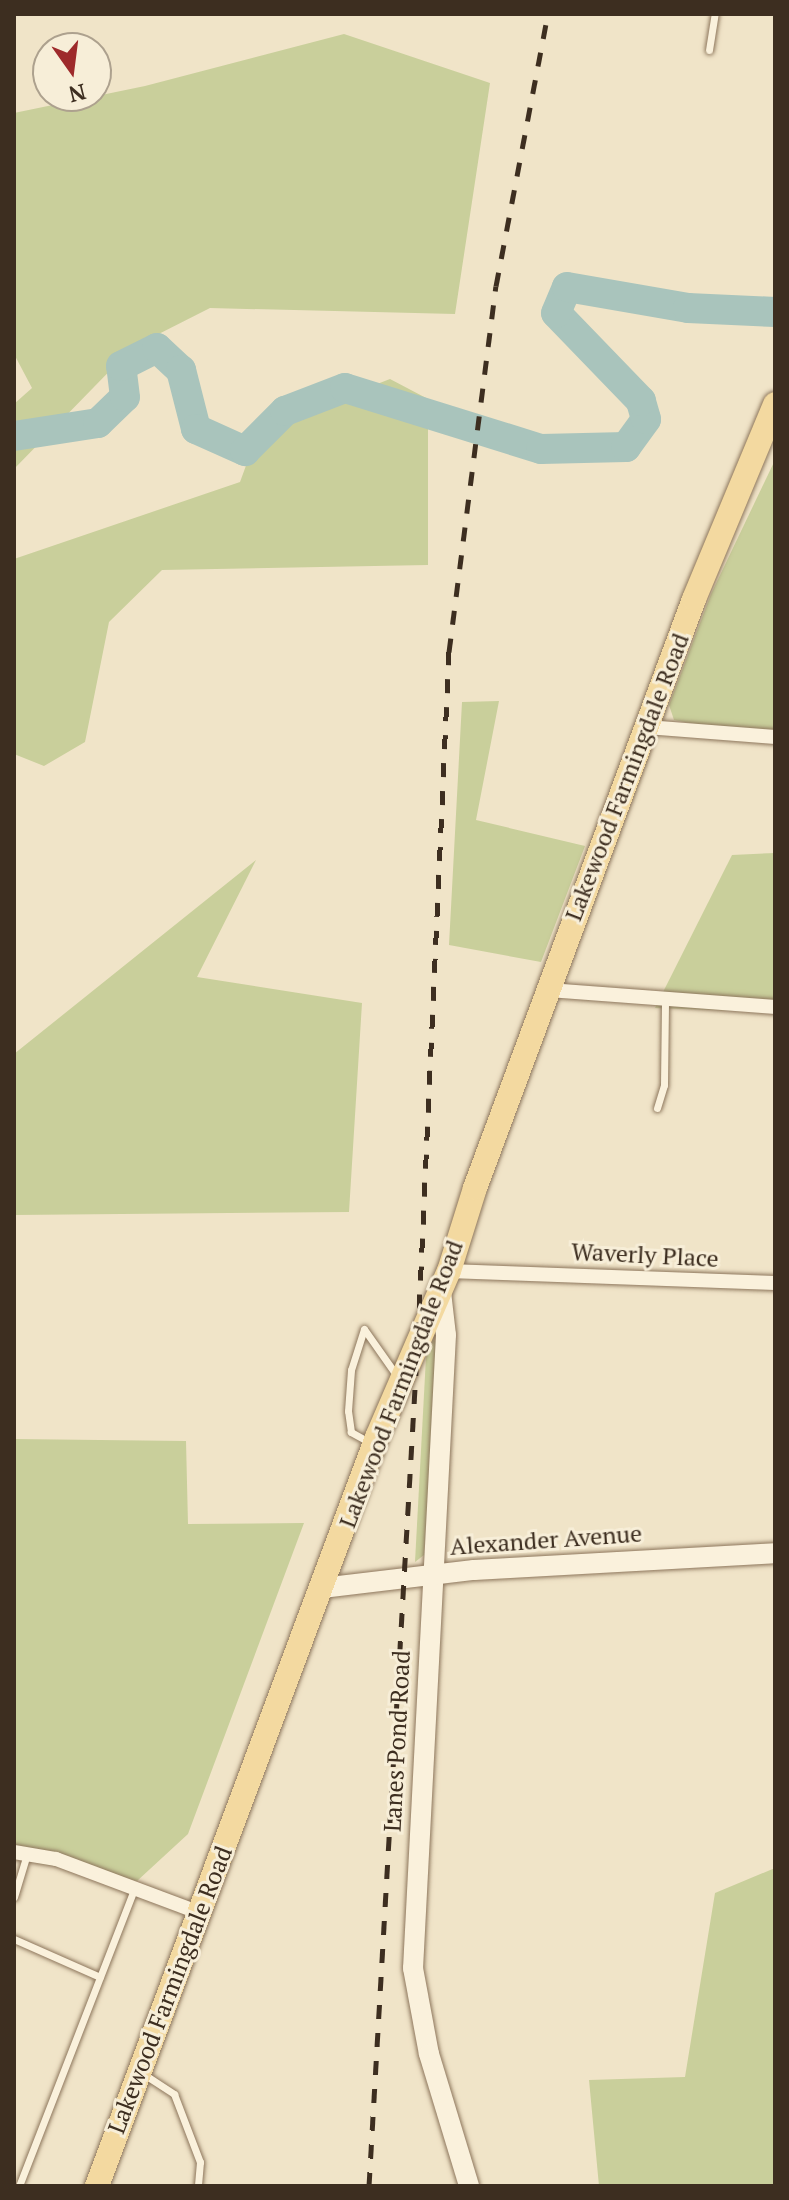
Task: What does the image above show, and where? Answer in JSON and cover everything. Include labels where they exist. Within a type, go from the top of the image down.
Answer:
[{"type":"main road","name":"Lakewood Farmingdale Road","points":[[97,2186],[375,1445],[400,1380],[445,1281],[647,727],[775,404]]},
{"type":"street","points":[[647,727],[775,737]]},
{"type":"street","points":[[549,990],[775,1007]]},
{"type":"street","name":"Waverly Place","points":[[445,1281],[513,1269],[655,1281],[775,1283]]},
{"type":"street","name":"Lanes Pond Road","points":[[445,1281],[446,1335],[413,1968],[429,2054],[469,2186]]},
{"type":"street","name":"Alexander Avenue","points":[[322,1588],[432,1575],[775,1553]]},
{"type":"street","points":[[21,1853],[134,1887],[198,1912]]},
{"type":"lane","points":[[709,50],[715,14]]},
{"type":"lane","points":[[657,1108],[664,1085],[665,1001]]},
{"type":"lane","points":[[375,1445],[351,1432],[348,1411],[351,1370],[364,1329],[400,1380]]},
{"type":"lane","points":[[14,1897],[21,1853]]},
{"type":"lane","points":[[19,2186],[134,1887]]},
{"type":"lane","points":[[14,1939],[100,1977]]},
{"type":"lane","points":[[139,2072],[174,2094],[200,2162],[198,2186]]},
{"type":"green space","points":[[344,34],[490,83],[455,314],[210,308],[133,347],[14,469],[14,404],[32,388],[14,354],[14,113],[32,109],[32,112],[112,112],[112,93]]},
{"type":"green space","points":[[390,379],[428,399],[428,565],[162,570],[109,622],[85,742],[44,766],[14,754],[14,559],[240,482],[259,430]]},
{"type":"green space","points":[[775,460],[775,730],[721,729],[674,720],[669,705],[711,594]]},
{"type":"green space","points":[[499,701],[476,820],[585,846],[541,962],[449,945],[462,702]]},
{"type":"green space","points":[[775,853],[775,1012],[655,1008],[732,855]]},
{"type":"green space","points":[[256,860],[197,977],[362,1003],[349,1212],[14,1215],[14,1054]]},
{"type":"green space","points":[[433,1340],[438,1342],[424,1555],[415,1562],[426,1357]]},
{"type":"green space","points":[[14,1439],[186,1441],[188,1524],[304,1523],[188,1834],[137,1881],[14,1859]]},
{"type":"green space","points":[[775,1868],[775,2186],[599,2186],[589,2080],[685,2077],[715,1893]]},
{"type":"waterway","points":[[14,436],[98,423],[125,397],[121,366],[157,348],[181,370],[196,429],[245,451],[285,411],[345,388],[541,449],[626,447],[646,419],[641,401],[556,313],[567,287],[688,308],[775,312]]},
{"type":"railway","points":[[369,2186],[418,1336],[449,652],[496,286],[548,14]]}]
